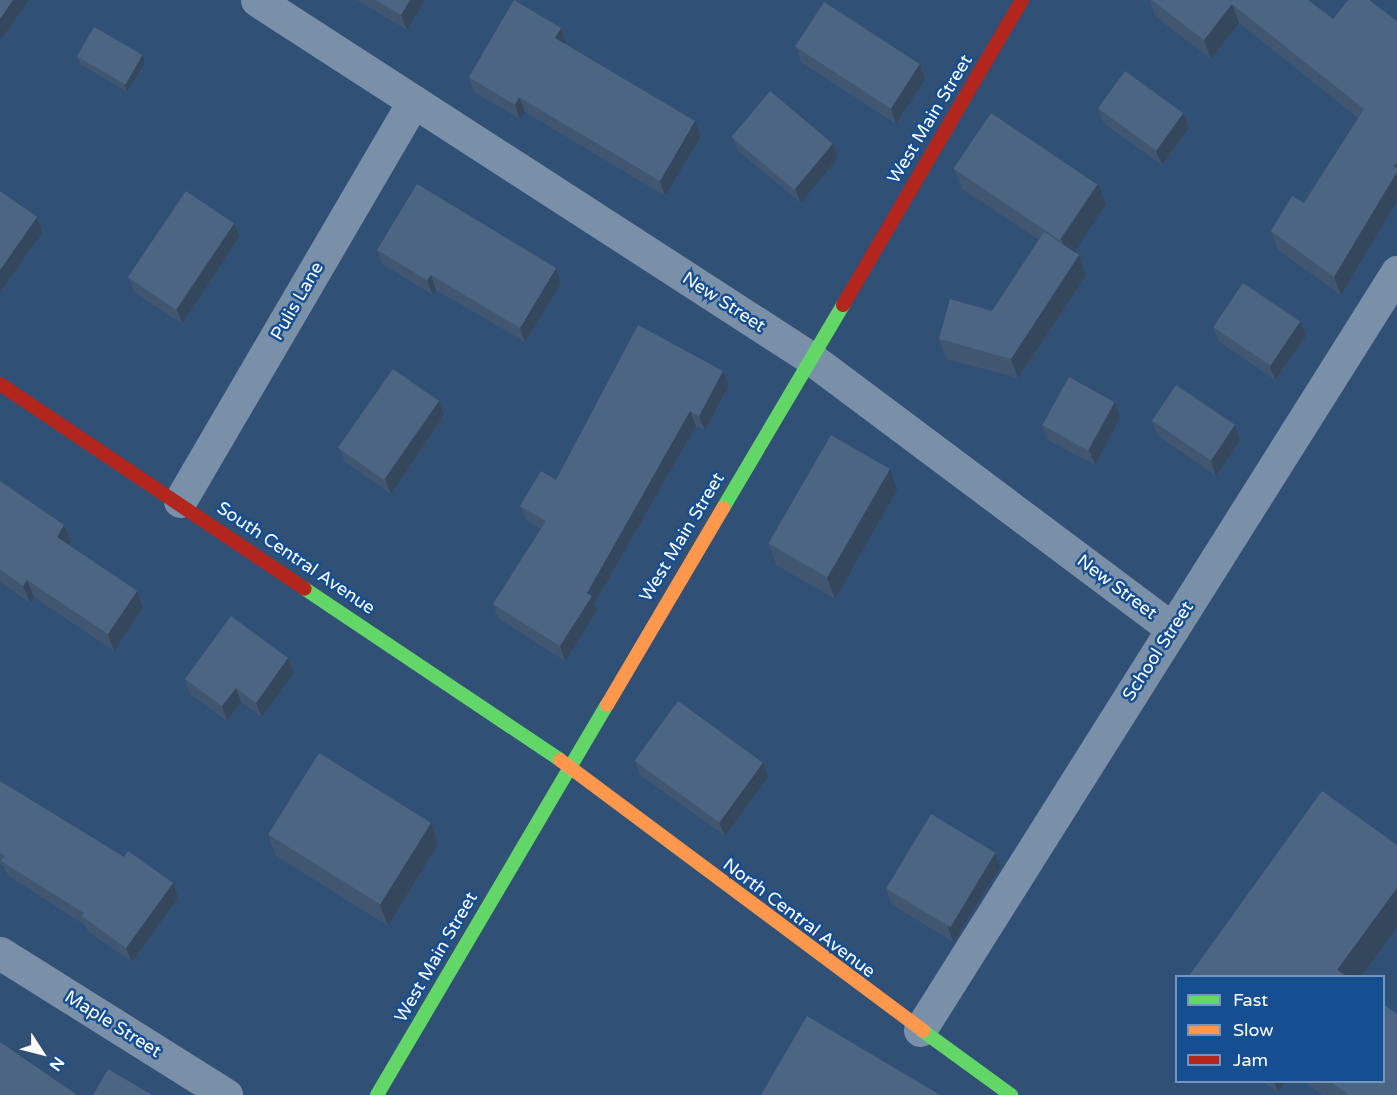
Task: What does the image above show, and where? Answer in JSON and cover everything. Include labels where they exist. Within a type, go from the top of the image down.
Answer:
[{"type":"main road","name":"West Main Street","points":[[376,1095],[809,357],[1022,0]]},
{"type":"main road","name":"South Central Avenue","points":[[0,384],[180,501],[569,766]]},
{"type":"main road","name":"North Central Avenue","points":[[569,766],[920,1030],[1011,1095]]},
{"type":"street","name":"New Street","points":[[257,0],[809,357],[1173,629]]},
{"type":"street","name":"Pulis Lane","points":[[180,501],[414,101]]},
{"type":"street","name":"School Street","points":[[920,1030],[1397,272]]},
{"type":"street","name":"Maple Street","points":[[0,953],[226,1095]]},
{"type":"building","points":[[0,0],[13,0],[0,19]]},
{"type":"building","points":[[376,0],[410,0],[401,15]]},
{"type":"building","points":[[514,0],[561,28],[555,38],[695,121],[660,181],[519,97],[515,105],[469,77]]},
{"type":"building","points":[[1152,0],[1308,0],[1333,19],[1348,0],[1369,0],[1397,21],[1397,163],[1394,166],[1397,172],[1334,277],[1271,231],[1292,196],[1304,203],[1364,109],[1232,4],[1204,40]]},
{"type":"building","points":[[824,2],[920,64],[891,109],[795,46]]},
{"type":"building","points":[[94,27],[142,55],[125,84],[77,56]]},
{"type":"building","points":[[1125,71],[1183,113],[1156,151],[1098,108]]},
{"type":"building","points":[[770,91],[833,144],[794,190],[731,137]]},
{"type":"building","points":[[991,113],[1097,185],[1060,240],[954,169]]},
{"type":"building","points":[[417,184],[556,268],[520,328],[431,275],[427,280],[377,250]]},
{"type":"building","points":[[0,191],[37,217],[0,270]]},
{"type":"building","points":[[186,191],[234,223],[176,310],[128,277]]},
{"type":"building","points":[[1044,232],[1079,255],[1011,359],[939,339],[950,299],[992,311]]},
{"type":"building","points":[[1243,283],[1300,322],[1271,366],[1213,327]]},
{"type":"building","points":[[638,325],[723,371],[699,416],[690,411],[587,593],[592,596],[560,646],[493,604],[546,521],[520,506],[541,471],[556,480]]},
{"type":"building","points":[[393,369],[439,401],[384,480],[338,448]]},
{"type":"building","points":[[1069,377],[1114,402],[1088,450],[1042,425]]},
{"type":"building","points":[[1176,385],[1235,425],[1211,460],[1152,421]]},
{"type":"building","points":[[831,435],[890,469],[827,577],[768,543]]},
{"type":"building","points":[[0,481],[64,525],[57,537],[137,591],[108,634],[27,580],[23,586],[0,569]]},
{"type":"building","points":[[231,616],[288,658],[256,703],[236,688],[222,706],[185,679]]},
{"type":"building","points":[[678,701],[763,763],[719,823],[635,761]]},
{"type":"building","points":[[319,753],[431,823],[380,904],[268,834]]},
{"type":"building","points":[[0,781],[124,857],[128,851],[173,883],[126,948],[82,916],[84,913],[1,861],[5,856],[0,853]]},
{"type":"building","points":[[1322,791],[1397,845],[1397,888],[1337,970],[1344,975],[1190,975]]},
{"type":"building","points":[[931,814],[995,853],[950,927],[886,889]]},
{"type":"building","points":[[1385,1005],[1397,1014],[1397,1095],[1349,1095],[1332,1083],[1385,1083]]},
{"type":"building","points":[[807,1016],[940,1095],[761,1095]]},
{"type":"building","points":[[0,1042],[77,1095],[0,1095]]},
{"type":"building","points":[[108,1069],[152,1095],[93,1095]]},
{"type":"traffic: fast","points":[[723,508],[843,305]]},
{"type":"traffic: fast","points":[[305,589],[560,760]]},
{"type":"traffic: fast","points":[[377,1095],[607,705]]},
{"type":"traffic: fast","points":[[923,1031],[1011,1095]]},
{"type":"traffic: slow","points":[[607,705],[723,508]]},
{"type":"traffic: slow","points":[[560,760],[923,1031]]},
{"type":"traffic: jam","points":[[843,305],[1022,0]]},
{"type":"traffic: jam","points":[[0,384],[305,589]]}]
